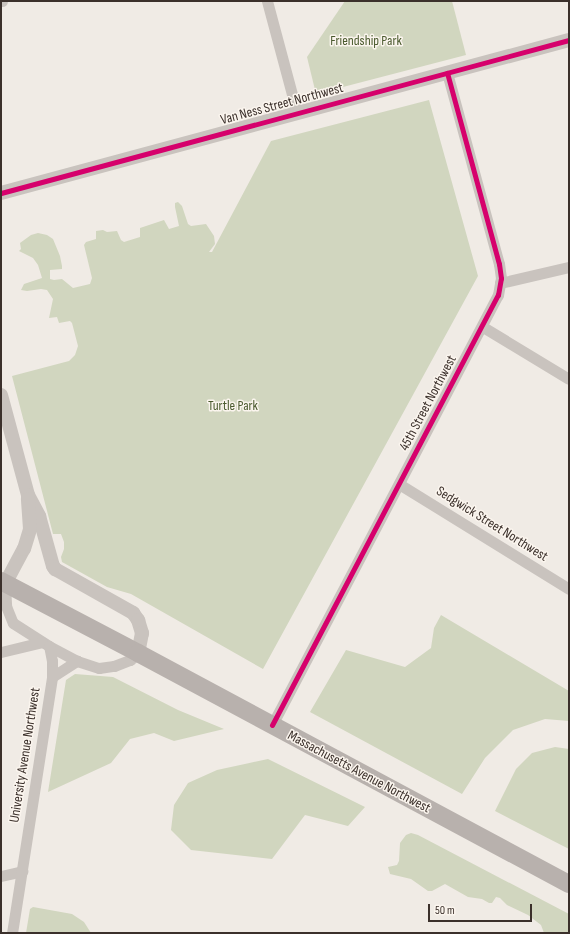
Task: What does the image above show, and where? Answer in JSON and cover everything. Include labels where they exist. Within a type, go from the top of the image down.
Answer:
[{"type":"main road","name":"Massachusetts Avenue Northwest","points":[[2,586],[138,653],[569,884]]},
{"type":"street","points":[[267,1],[297,113]]},
{"type":"street","name":"Van Ness Street Northwest","points":[[1,192],[569,40]]},
{"type":"street","name":"45th Street Northwest","points":[[272,725],[497,300],[500,283],[499,264],[447,73]]},
{"type":"street","points":[[500,283],[569,267]]},
{"type":"street","points":[[483,327],[569,379]]},
{"type":"street","points":[[1,395],[28,494],[39,516],[53,566],[56,570],[133,613],[138,620],[142,632],[138,653],[130,660],[114,666],[99,668],[77,661],[17,627],[9,618],[2,586],[24,549],[30,529],[28,494]]},
{"type":"street","name":"Sedgwick Street Northwest","points":[[399,484],[569,589]]},
{"type":"street","points":[[1,652],[45,644]]},
{"type":"street","name":"University Avenue Northwest","points":[[12,933],[52,677],[52,661],[45,644]]},
{"type":"street","name":"University Avenue Northwest","points":[[52,677],[77,661]]},
{"type":"street","points":[[1,876],[22,871]]},
{"type":"green space","name":"Friendship Park","points":[[345,1],[452,1],[466,55],[316,94],[307,57]]},
{"type":"green space","name":"Turtle Park","points":[[429,100],[478,276],[263,669],[131,594],[107,587],[62,562],[61,557],[64,549],[64,542],[61,534],[53,534],[12,376],[69,361],[75,355],[78,346],[72,323],[70,321],[59,323],[57,317],[49,318],[53,299],[47,290],[21,290],[24,284],[42,278],[38,265],[33,258],[19,251],[21,249],[20,243],[31,235],[38,233],[47,235],[53,239],[60,256],[62,266],[62,269],[50,270],[50,279],[62,279],[73,288],[90,284],[92,278],[84,245],[86,242],[96,239],[96,231],[117,231],[121,240],[124,242],[140,237],[140,228],[164,220],[169,229],[179,226],[175,207],[175,203],[178,202],[182,206],[188,224],[191,226],[206,224],[214,236],[215,244],[209,252],[212,252],[271,141]]},
{"type":"green space","points":[[441,615],[569,691],[569,721],[545,719],[513,730],[485,758],[462,794],[310,712],[346,650],[405,667],[431,648],[434,628]]},
{"type":"green space","points":[[75,674],[113,677],[178,710],[224,729],[174,741],[154,733],[130,739],[111,763],[48,792],[66,680]]},
{"type":"green space","points":[[555,747],[569,749],[569,849],[495,811],[516,769],[532,753]]},
{"type":"green space","points":[[268,759],[365,807],[348,826],[305,815],[272,859],[191,850],[171,830],[174,805],[188,783],[217,770]]},
{"type":"green space","points":[[411,833],[418,835],[569,914],[569,933],[544,933],[541,925],[528,915],[507,905],[500,898],[496,897],[492,903],[489,903],[482,899],[468,897],[445,884],[432,891],[428,891],[411,879],[390,874],[388,867],[397,865],[399,861],[400,843],[406,835]]},
{"type":"green space","points":[[33,907],[72,914],[84,922],[91,933],[26,933],[30,909]]},
{"type":"cycle path","points":[[1,193],[569,40]]},
{"type":"cycle path","points":[[272,725],[498,295],[501,278],[499,264],[447,73]]}]
